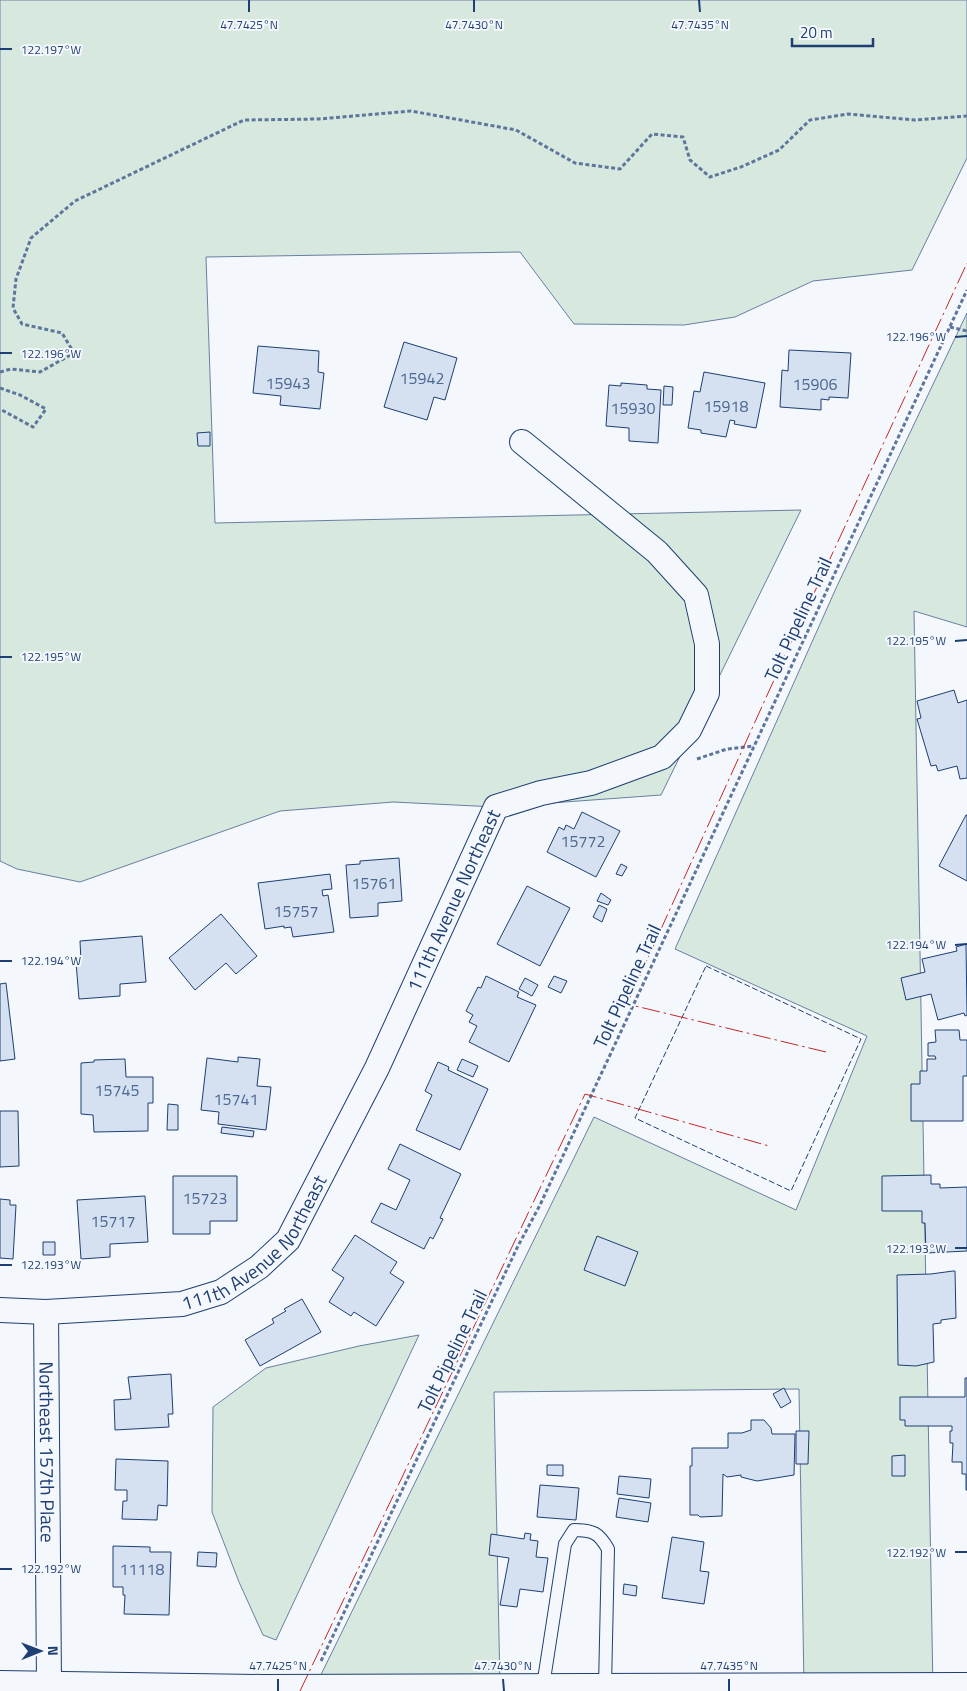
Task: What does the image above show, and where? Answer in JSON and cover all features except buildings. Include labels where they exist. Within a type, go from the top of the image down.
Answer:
[{"type":"street","name":"111th Avenue Northeast","points":[[0,1310],[46,1312],[182,1304],[221,1292],[259,1267],[288,1240],[377,1068],[496,807],[541,793],[591,783],[662,757],[689,730],[707,693],[707,644],[696,595],[657,552],[522,442]]},
{"type":"street","name":"Northeast 157th Place","points":[[46,1312],[49,1683]]},
{"type":"street","points":[[0,1683],[309,1687],[967,1686]]},
{"type":"lane","points":[[543,1686],[565,1544],[574,1530],[587,1530],[601,1537],[608,1549],[605,1686]]},
{"type":"path","points":[[0,372],[11,369],[40,372],[74,353],[62,334],[22,324],[13,308],[16,279],[31,238],[75,201],[244,120],[318,119],[411,111],[516,130],[575,163],[620,169],[652,134],[683,137],[690,160],[710,177],[741,167],[779,150],[810,120],[848,114],[915,120],[967,116]]},
{"type":"path","name":"Tolt Pipeline Trail","points":[[309,1687],[518,1246],[540,1205],[967,290]]},
{"type":"path","points":[[950,327],[967,331]]},
{"type":"path","points":[[0,388],[20,395],[46,409],[33,427],[0,409]]},
{"type":"path","points":[[662,757],[693,761],[727,749],[754,746]]},
{"type":"shaded area","points":[[0,0],[967,0],[967,158],[912,270],[813,281],[735,317],[684,325],[574,324],[520,252],[206,257],[215,523],[801,510],[661,795],[496,807],[393,802],[280,811],[80,882],[17,869],[0,861]]},
{"type":"shaded area","points":[[967,313],[967,627],[914,611],[933,1691],[313,1691],[594,1117],[796,1210],[867,1036],[675,949],[837,586]],"holes":[[[799,1389],[804,1686],[500,1686],[494,1392]]]},
{"type":"shaded area","points":[[419,1335],[276,1640],[263,1635],[239,1582],[212,1512],[213,1407],[266,1368],[359,1346]]},
{"type":"fence","points":[[706,966],[861,1039],[791,1191],[635,1118],[706,966]]},
{"type":"power","points":[[826,1052],[627,1004],[784,658],[967,263]]},
{"type":"power","points":[[300,1691],[585,1094],[769,1146]]}]
